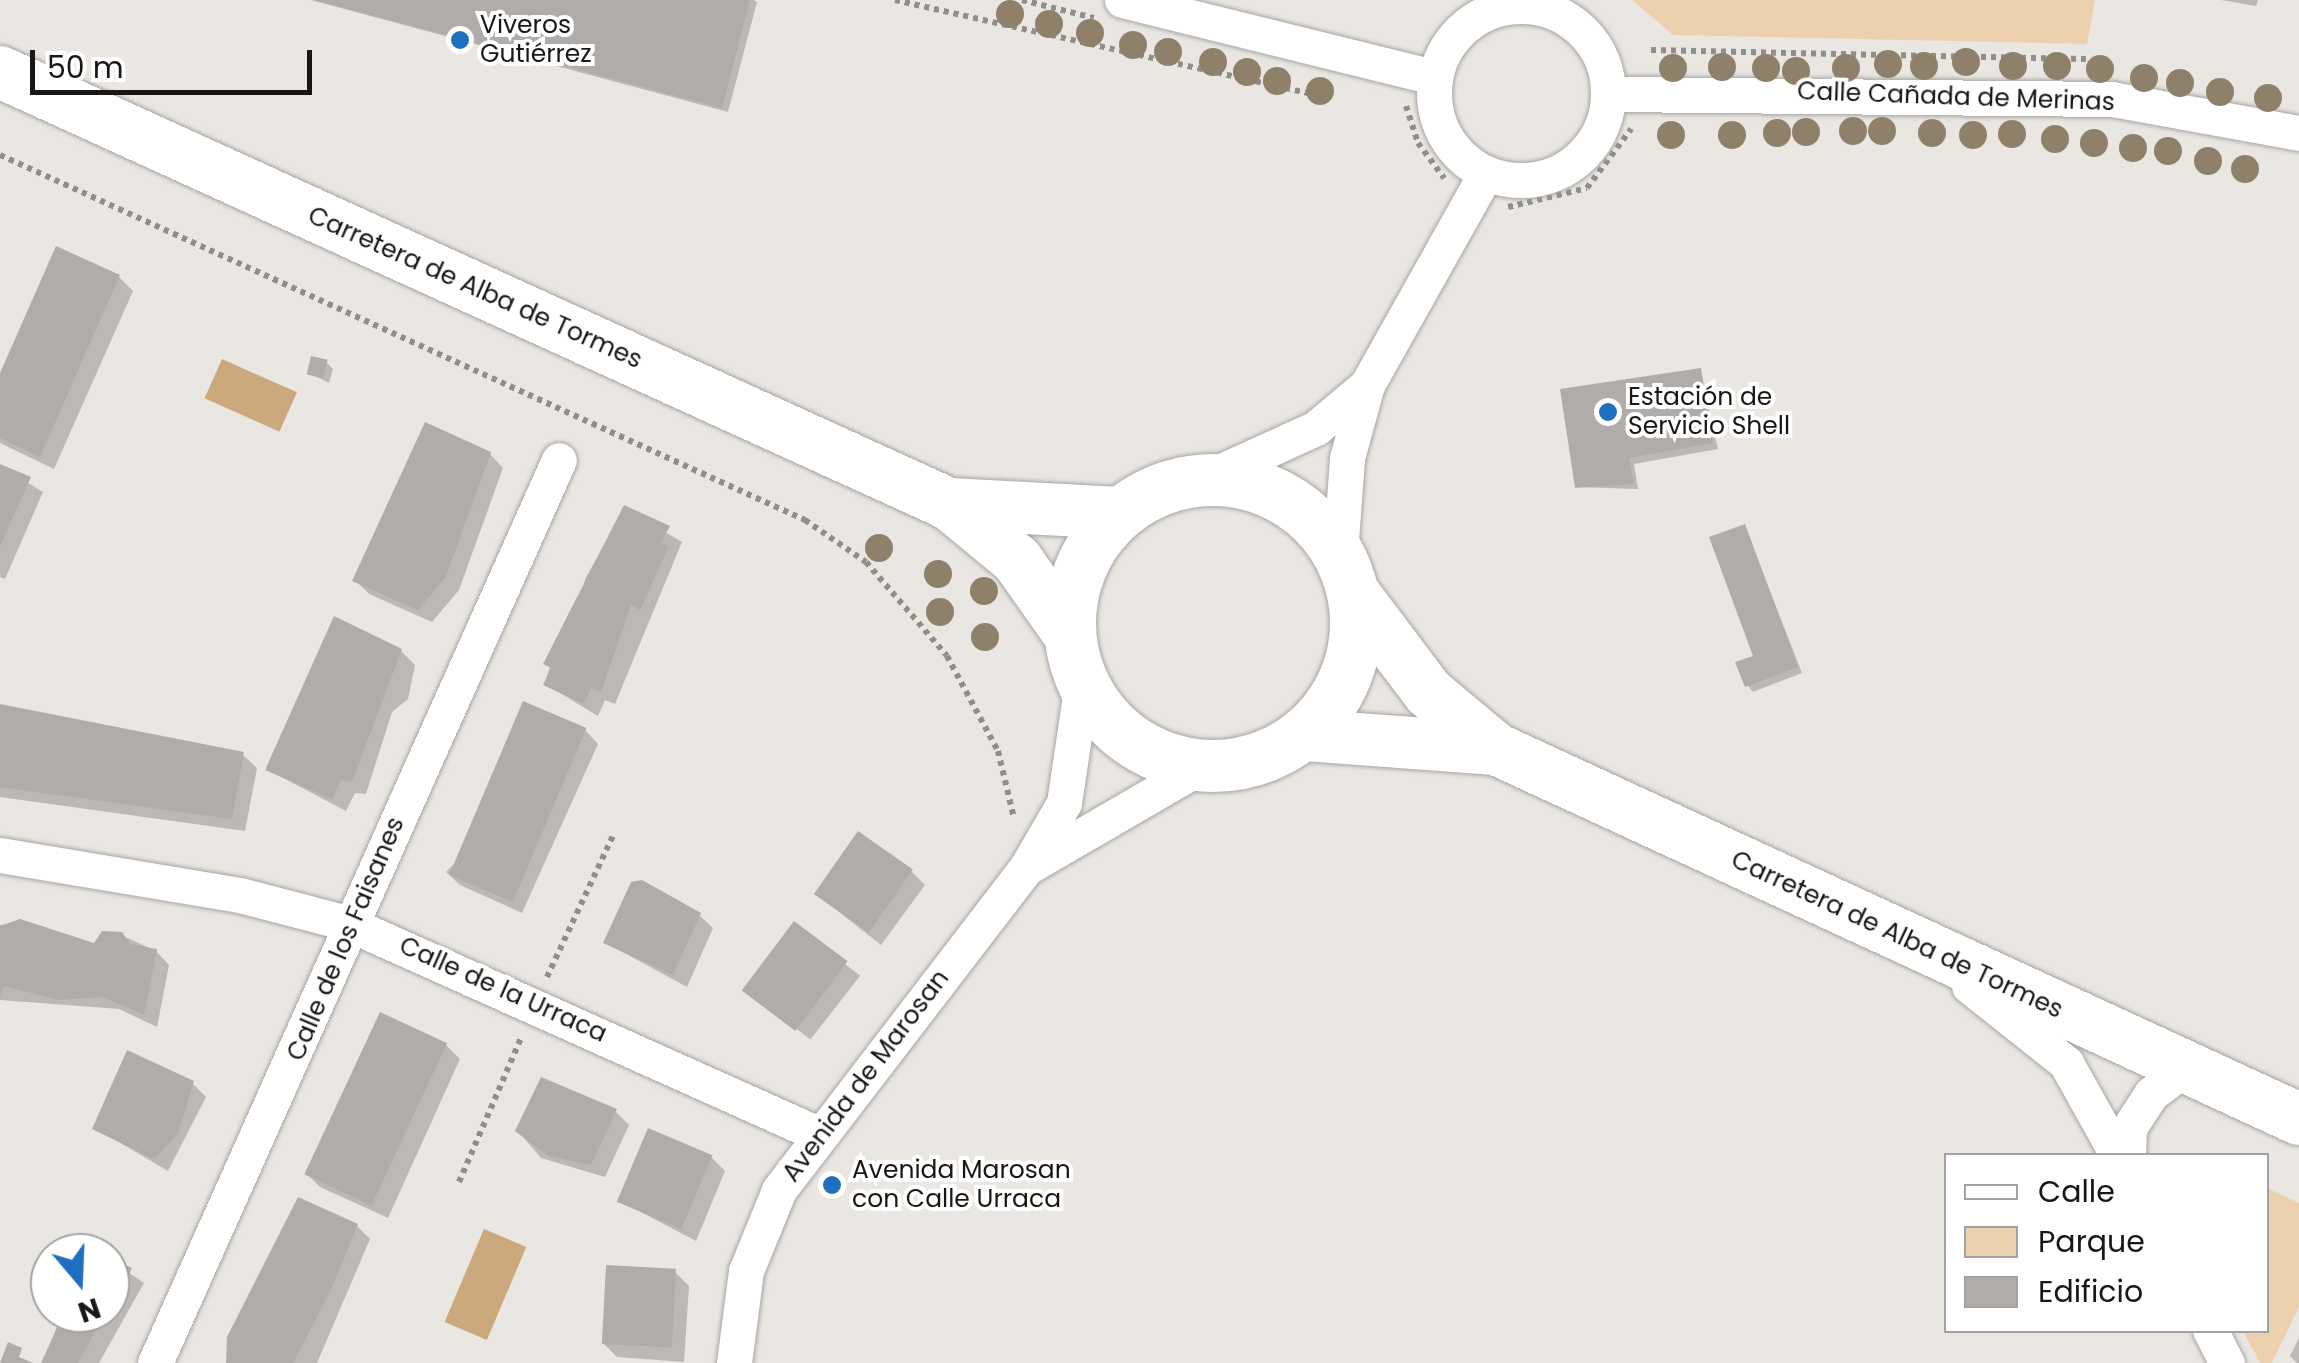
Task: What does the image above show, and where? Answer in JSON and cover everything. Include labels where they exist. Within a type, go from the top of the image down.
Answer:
[{"type":"main road","name":"Carretera de Alba de Tormes","points":[[0,72],[950,504],[1017,560],[1076,659]]},
{"type":"main road","points":[[1202,480],[1264,488],[1307,514],[1347,574],[1356,646],[1336,698],[1304,735],[1249,763],[1200,766],[1146,751],[1109,723],[1076,659],[1073,588],[1121,513],[1202,480]]},
{"type":"main road","name":"Carretera de Alba de Tormes","points":[[950,504],[1121,513]]},
{"type":"main road","name":"Carretera de Alba de Tormes","points":[[1347,574],[1430,694],[1496,749],[2299,1119]]},
{"type":"main road","name":"Carretera de Alba de Tormes","points":[[1304,735],[1496,749]]},
{"type":"street","points":[[1122,0],[1434,77]]},
{"type":"street","points":[[1539,3],[1578,25],[1603,59],[1610,94],[1599,134],[1558,172],[1522,181],[1486,174],[1443,134],[1434,77],[1472,20],[1539,3]]},
{"type":"street","name":"Calle Cañada de Merinas","points":[[1610,94],[2112,100],[2299,133]]},
{"type":"street","points":[[1347,574],[1348,458],[1367,385],[1486,174]]},
{"type":"street","points":[[1202,480],[1316,428],[1367,385]]},
{"type":"street","name":"Calle de los Faisanes","points":[[155,1363],[326,989],[347,922],[559,460]]},
{"type":"street","name":"Avenida de Marosan","points":[[734,1363],[746,1271],[816,1133],[1026,868],[1064,803],[1076,659]]},
{"type":"street","name":"Avenida de Marosan","points":[[1026,868],[1200,766]]},
{"type":"street","name":"Calle de la Urraca","points":[[0,855],[347,922],[816,1133]]},
{"type":"street","points":[[1904,939],[2066,1063],[2116,1153]]},
{"type":"street","points":[[2128,1153],[2129,1128],[2151,1094],[2185,1068]]},
{"type":"street","points":[[2212,1333],[2228,1363]]},
{"type":"path","points":[[895,0],[1313,94],[1318,72]]},
{"type":"path","points":[[545,982],[614,834]]},
{"type":"path","points":[[458,1182],[528,1022]]},
{"type":"green space","points":[[1632,0],[2095,0],[2087,44],[1673,35]]},
{"type":"green space","points":[[2269,1189],[2299,1203],[2299,1307],[2272,1363],[2260,1363],[2244,1333],[2269,1333]]},
{"type":"shaded area","points":[[222,359],[297,392],[279,432],[205,398]]},
{"type":"shaded area","points":[[484,1229],[526,1247],[487,1340],[445,1322]]},
{"type":"building","points":[[314,0],[750,0],[722,108]]},
{"type":"building","points":[[56,246],[120,275],[40,457],[0,438],[0,373]]},
{"type":"building","points":[[311,356],[328,360],[323,378],[307,375]]},
{"type":"building","points":[[1701,368],[1713,443],[1629,458],[1634,484],[1575,488],[1560,389]]},
{"type":"building","points":[[425,422],[491,452],[446,576],[418,610],[352,581]]},
{"type":"building","points":[[0,464],[31,477],[0,546]]},
{"type":"building","points":[[624,505],[670,526],[661,543],[669,546],[640,610],[631,605],[601,692],[591,688],[584,704],[543,685],[551,668],[543,664]]},
{"type":"building","points":[[1745,524],[1798,667],[1745,687],[1735,662],[1753,656],[1709,537]]},
{"type":"building","points":[[334,616],[402,649],[352,782],[341,780],[332,799],[265,770]]},
{"type":"building","points":[[523,701],[587,728],[513,902],[449,875]]},
{"type":"building","points":[[0,704],[244,752],[232,819],[0,787]]},
{"type":"building","points":[[858,831],[913,869],[869,933],[814,894]]},
{"type":"building","points":[[642,880],[701,913],[673,975],[603,943],[631,882]]},
{"type":"building","points":[[20,919],[94,943],[102,931],[122,932],[130,944],[157,949],[144,1015],[103,997],[59,1000],[4,986],[0,996],[0,926]]},
{"type":"building","points":[[794,921],[848,961],[795,1031],[742,990]]},
{"type":"building","points":[[380,1012],[447,1043],[371,1206],[304,1174]]},
{"type":"building","points":[[127,1050],[194,1081],[178,1134],[154,1159],[92,1129]]},
{"type":"building","points":[[541,1077],[617,1109],[591,1165],[548,1156],[515,1131]]},
{"type":"building","points":[[648,1128],[712,1155],[681,1229],[617,1202]]},
{"type":"building","points":[[298,1197],[358,1224],[330,1292],[293,1363],[226,1363],[227,1337]]},
{"type":"building","points":[[606,1265],[676,1269],[672,1348],[602,1344]]},
{"type":"building","points":[[55,1333],[94,1333],[78,1363],[41,1363]]},
{"type":"building","points":[[8,1342],[22,1348],[19,1357],[33,1363],[0,1363]]},
{"type":"place","name":"Viveros Gutiérrez","points":[[460,40]]},
{"type":"place","name":"Estación de Servicio Shell","points":[[1608,412]]},
{"type":"place","name":"Avenida Marosan con Calle Urraca","points":[[832,1185]]}]
